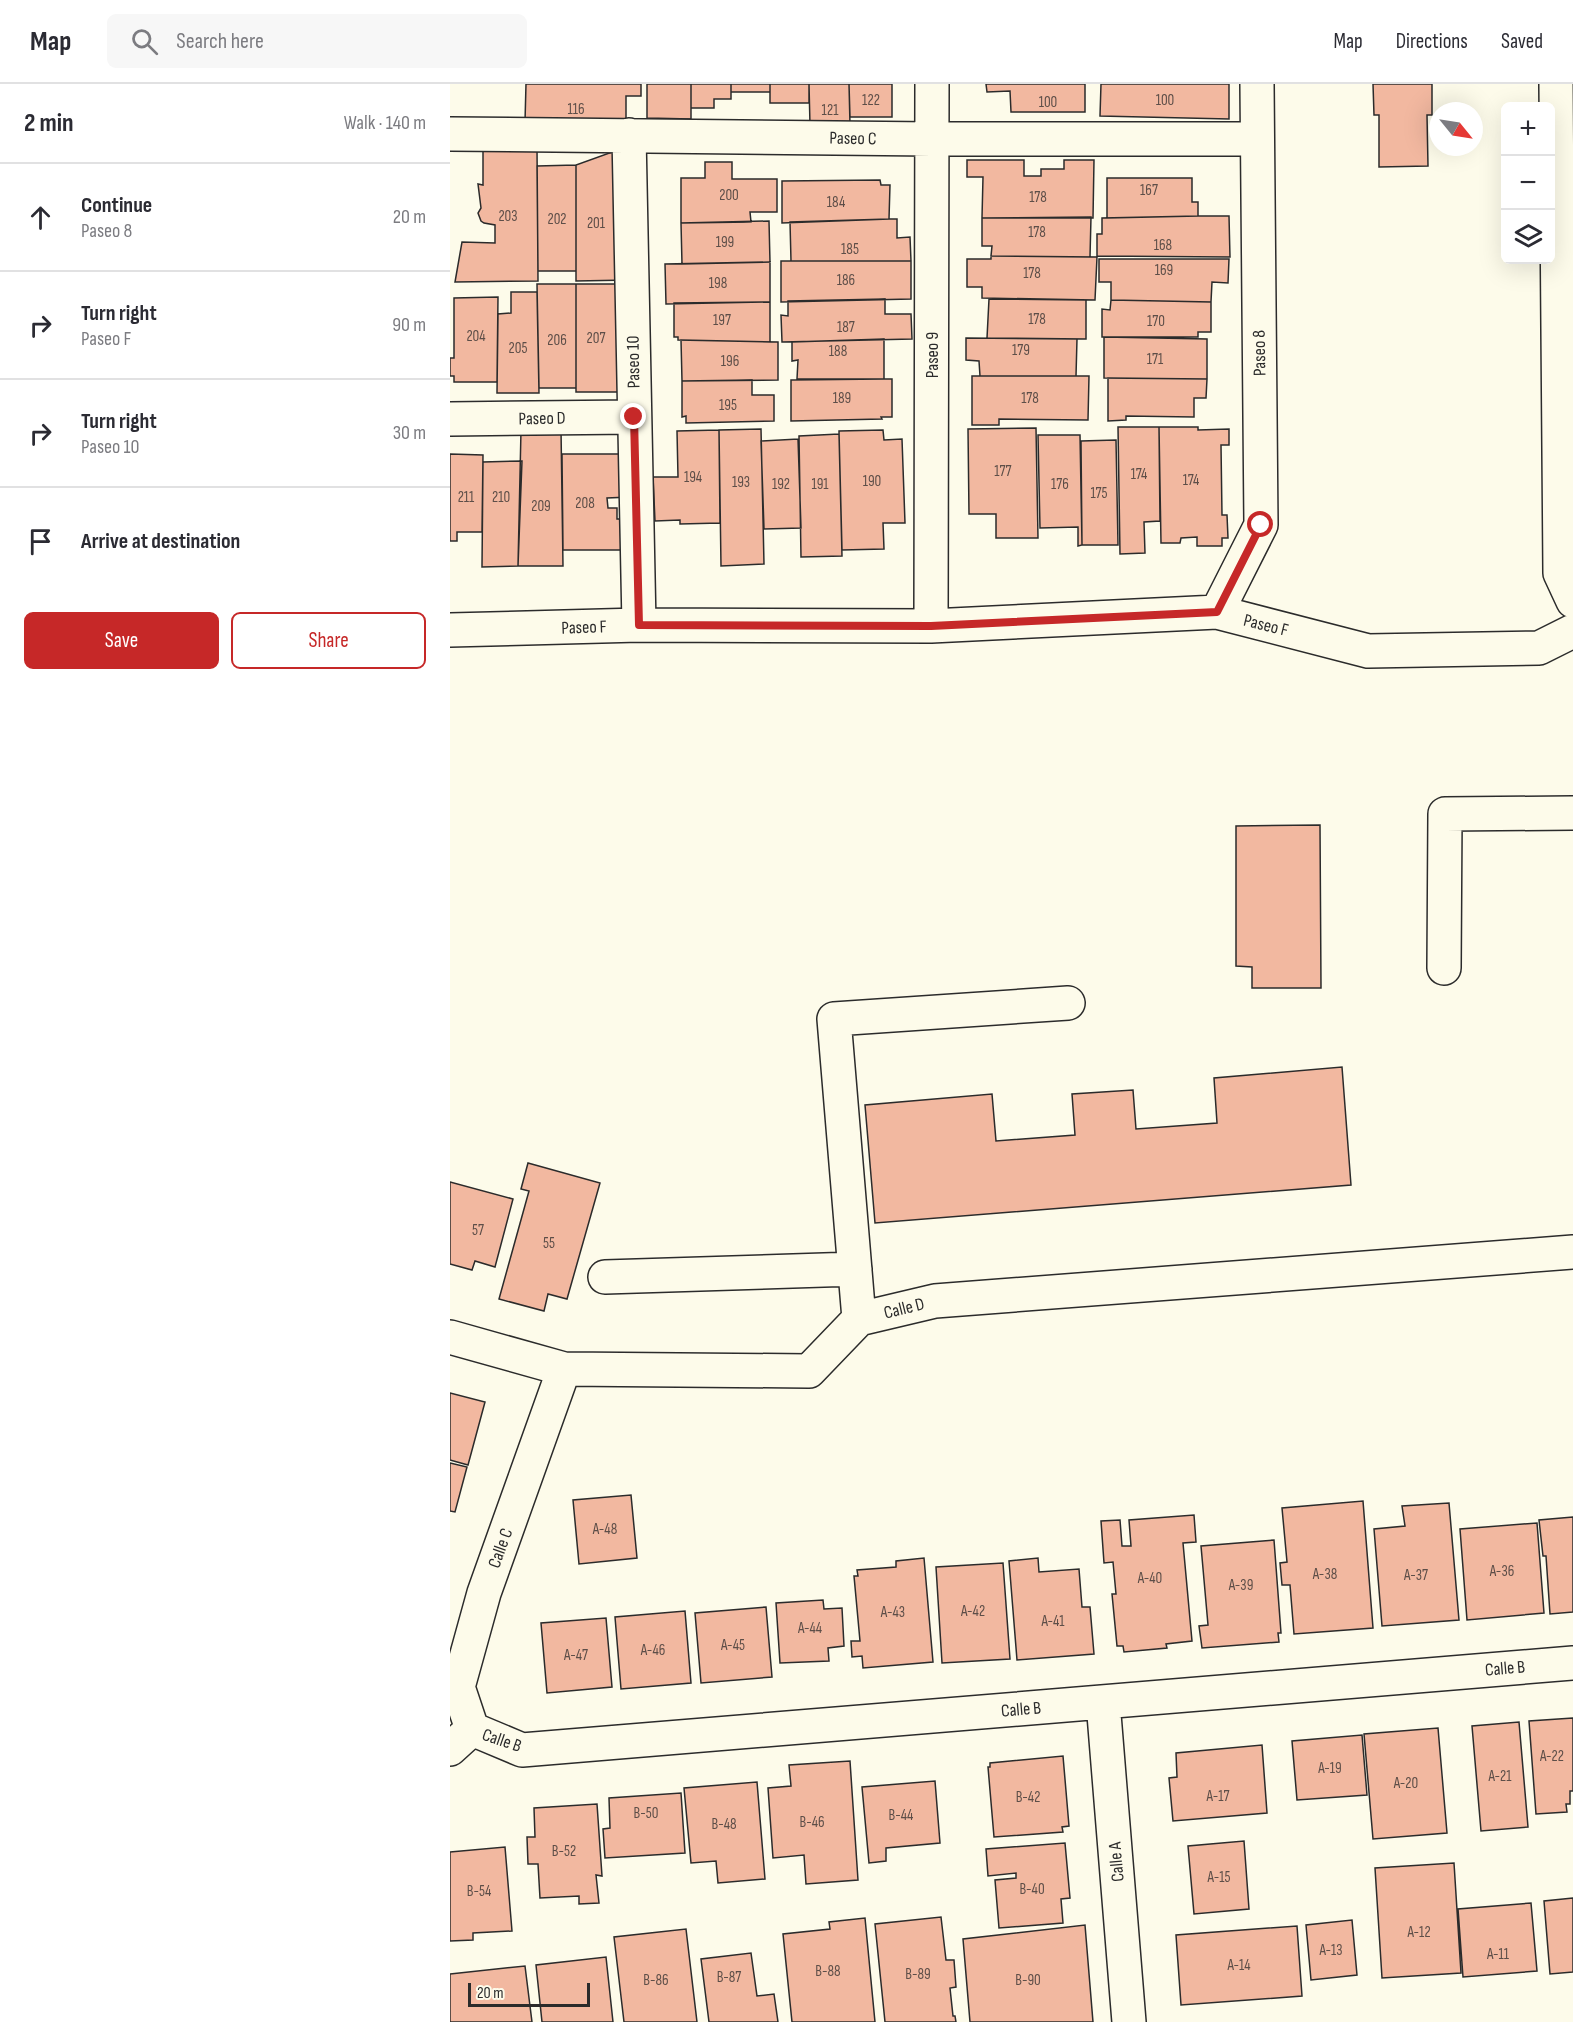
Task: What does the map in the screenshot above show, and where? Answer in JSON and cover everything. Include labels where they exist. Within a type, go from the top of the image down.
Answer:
[{"type":"street","name":"Paseo 9","points":[[931,626],[932,84]]},
{"type":"street","name":"Paseo 8","points":[[1217,612],[1261,525],[1257,84]]},
{"type":"street","points":[[1556,84],[1565,168],[1560,573],[1573,601]]},
{"type":"street","name":"Paseo C","points":[[450,134],[932,139],[1256,139]]},
{"type":"street","name":"Paseo 10","points":[[629,135],[639,625]]},
{"type":"street","name":"Paseo D","points":[[450,419],[634,417]]},
{"type":"street","name":"Paseo F","points":[[450,630],[639,625],[931,626],[1217,612],[1368,651],[1539,648],[1573,631]]},
{"type":"street","points":[[1444,968],[1445,814],[1573,813]]},
{"type":"street","points":[[859,1319],[834,1019],[1068,1003]]},
{"type":"street","name":"Calle D","points":[[450,1337],[564,1369],[809,1371],[859,1319],[935,1301],[1573,1252]]},
{"type":"street","points":[[605,1277],[855,1269]]},
{"type":"street","name":"Calle C","points":[[461,1739],[459,1687],[484,1593],[564,1369]]},
{"type":"street","name":"Calle B","points":[[461,1739],[522,1750],[1573,1663]]},
{"type":"street","name":"Calle A","points":[[1103,1702],[1129,2022]]},
{"type":"building","points":[[526,84],[641,84],[641,96],[626,96],[626,122],[525,122]]},
{"type":"building","points":[[647,84],[691,84],[691,119],[647,118]]},
{"type":"building","points":[[691,84],[731,84],[731,99],[714,99],[714,108],[691,108]]},
{"type":"building","points":[[731,84],[770,84],[770,92],[731,92]]},
{"type":"building","points":[[770,84],[809,84],[809,103],[770,103]]},
{"type":"building","points":[[809,84],[849,84],[850,125],[810,125]]},
{"type":"building","points":[[849,84],[892,84],[892,117],[850,117]]},
{"type":"building","points":[[986,84],[1085,84],[1085,112],[1011,112],[1010,91],[987,92]]},
{"type":"building","points":[[1101,84],[1229,84],[1229,119],[1100,116]]},
{"type":"building","points":[[1373,84],[1432,84],[1432,102],[1429,102],[1429,115],[1427,115],[1428,166],[1379,167],[1379,115],[1374,115]]},
{"type":"building","points":[[537,147],[538,281],[455,282],[462,242],[495,243],[495,225],[481,221],[478,213],[481,208],[478,184],[483,185],[483,148]]},
{"type":"building","points":[[626,147],[629,280],[576,281],[576,165]]},
{"type":"building","points":[[967,160],[1024,160],[1024,176],[1041,176],[1041,169],[1064,169],[1064,160],[1094,160],[1093,218],[982,218],[983,177],[967,177]]},
{"type":"building","points":[[705,162],[732,162],[732,179],[777,179],[777,212],[750,212],[751,222],[681,223],[681,178],[705,178]]},
{"type":"building","points":[[576,165],[576,271],[538,271],[537,166]]},
{"type":"building","points":[[1107,178],[1192,178],[1192,202],[1198,202],[1198,216],[1107,218]]},
{"type":"building","points":[[880,180],[881,185],[890,185],[889,219],[782,223],[782,181]]},
{"type":"building","points":[[1229,216],[1230,257],[1097,256],[1097,234],[1102,234],[1102,218]]},
{"type":"building","points":[[1091,217],[1090,257],[991,256],[992,246],[982,246],[982,218]]},
{"type":"building","points":[[897,219],[897,238],[910,237],[911,261],[791,261],[790,222]]},
{"type":"building","points":[[769,221],[770,262],[682,264],[681,223]]},
{"type":"building","points":[[991,256],[1097,257],[1095,300],[982,298],[982,287],[967,287],[967,259],[991,259]]},
{"type":"building","points":[[1099,259],[1229,259],[1228,283],[1212,282],[1211,302],[1111,300],[1111,282],[1099,282]]},
{"type":"building","points":[[781,261],[911,261],[911,299],[781,302]]},
{"type":"building","points":[[770,262],[770,302],[666,304],[665,264]]},
{"type":"building","points":[[537,284],[576,284],[576,388],[539,388]]},
{"type":"building","points":[[576,284],[622,284],[617,310],[617,365],[627,365],[627,392],[576,392]]},
{"type":"building","points":[[511,292],[537,292],[539,393],[497,393],[498,314],[511,313]]},
{"type":"building","points":[[498,297],[497,382],[454,382],[454,376],[450,376],[450,358],[454,358],[454,298]]},
{"type":"building","points":[[885,299],[885,314],[911,314],[912,339],[782,342],[781,315],[788,316],[788,301]]},
{"type":"building","points":[[989,299],[1086,300],[1086,339],[987,338]]},
{"type":"building","points":[[1111,300],[1211,302],[1211,332],[1198,332],[1198,337],[1102,337],[1102,309],[1110,310]]},
{"type":"building","points":[[770,302],[770,342],[678,340],[678,337],[674,337],[674,303]]},
{"type":"building","points":[[1104,337],[1207,339],[1207,379],[1104,378]]},
{"type":"building","points":[[966,338],[1077,339],[1076,376],[980,376],[979,361],[966,360]]},
{"type":"building","points":[[884,339],[884,379],[797,379],[798,360],[792,361],[792,342]]},
{"type":"building","points":[[681,340],[778,342],[778,380],[682,381]]},
{"type":"building","points":[[972,376],[1089,376],[1088,420],[999,419],[999,425],[972,425]]},
{"type":"building","points":[[1108,378],[1207,379],[1206,398],[1194,398],[1194,417],[1126,416],[1126,420],[1108,421]]},
{"type":"building","points":[[892,379],[892,417],[791,421],[791,380]]},
{"type":"building","points":[[752,380],[752,395],[774,395],[774,421],[686,423],[686,416],[682,417],[682,381]]},
{"type":"building","points":[[1118,427],[1159,427],[1160,521],[1144,522],[1145,553],[1120,554]]},
{"type":"building","points":[[1159,427],[1198,427],[1198,430],[1229,429],[1229,445],[1221,445],[1222,515],[1227,515],[1228,538],[1222,538],[1222,546],[1197,546],[1197,537],[1181,538],[1180,543],[1161,543]]},
{"type":"building","points":[[1036,428],[1038,538],[996,538],[996,514],[969,514],[968,429]]},
{"type":"building","points":[[561,429],[563,566],[518,566],[521,430]]},
{"type":"building","points":[[761,429],[764,564],[721,566],[719,430]]},
{"type":"building","points":[[719,430],[720,523],[680,524],[680,520],[655,521],[653,477],[678,477],[677,431]]},
{"type":"building","points":[[883,430],[884,440],[902,439],[905,523],[883,523],[884,549],[842,550],[839,431]]},
{"type":"building","points":[[839,434],[842,556],[801,557],[799,436]]},
{"type":"building","points":[[1038,435],[1080,435],[1082,545],[1078,546],[1078,527],[1040,528]]},
{"type":"building","points":[[798,439],[801,528],[764,529],[761,441]]},
{"type":"building","points":[[1116,440],[1118,545],[1082,545],[1081,441]]},
{"type":"building","points":[[450,454],[483,455],[482,532],[457,532],[457,541],[450,541]]},
{"type":"building","points":[[562,454],[630,454],[630,497],[607,498],[608,508],[617,508],[617,519],[630,519],[629,550],[563,550]]},
{"type":"building","points":[[522,461],[518,566],[482,567],[483,462]]},
{"type":"building","points":[[1320,825],[1321,988],[1252,988],[1252,967],[1236,966],[1236,826]]},
{"type":"building","points":[[1342,1067],[1351,1185],[875,1223],[865,1105],[992,1094],[996,1141],[1075,1135],[1072,1094],[1133,1090],[1136,1129],[1217,1123],[1214,1078]]},
{"type":"building","points":[[528,1163],[600,1183],[567,1299],[548,1294],[544,1311],[499,1299],[529,1191],[521,1189]]},
{"type":"building","points":[[450,1182],[513,1199],[495,1267],[475,1261],[472,1270],[450,1264]]},
{"type":"building","points":[[450,1393],[485,1402],[468,1465],[450,1460]]},
{"type":"building","points":[[450,1463],[467,1467],[455,1512],[450,1511]]},
{"type":"building","points":[[631,1495],[637,1558],[579,1564],[573,1500]]},
{"type":"building","points":[[1363,1501],[1373,1628],[1294,1634],[1290,1585],[1282,1585],[1280,1563],[1287,1562],[1282,1508]]},
{"type":"building","points":[[1449,1503],[1459,1620],[1382,1626],[1374,1529],[1405,1526],[1402,1506]]},
{"type":"building","points":[[1194,1515],[1196,1542],[1183,1543],[1192,1641],[1166,1644],[1167,1648],[1124,1652],[1123,1646],[1117,1646],[1112,1594],[1116,1594],[1113,1562],[1104,1563],[1101,1521],[1120,1520],[1122,1546],[1131,1546],[1129,1520]]},
{"type":"building","points":[[1573,1517],[1573,1612],[1550,1614],[1546,1556],[1543,1556],[1539,1520]]},
{"type":"building","points":[[1537,1523],[1544,1613],[1467,1620],[1460,1529]]},
{"type":"building","points":[[1274,1540],[1281,1633],[1278,1633],[1279,1642],[1202,1648],[1199,1626],[1208,1625],[1201,1546]]},
{"type":"building","points":[[924,1558],[933,1662],[863,1668],[862,1656],[852,1657],[851,1641],[860,1641],[854,1576],[858,1576],[857,1570],[896,1567],[896,1561]]},
{"type":"building","points":[[1038,1558],[1039,1572],[1079,1569],[1082,1607],[1090,1607],[1094,1654],[1017,1660],[1009,1561]]},
{"type":"building","points":[[1003,1563],[1010,1659],[942,1663],[936,1567]]},
{"type":"building","points":[[823,1600],[824,1609],[842,1608],[844,1646],[828,1648],[829,1661],[780,1663],[776,1603]]},
{"type":"building","points":[[766,1607],[772,1677],[701,1683],[695,1613]]},
{"type":"building","points":[[685,1611],[691,1683],[621,1689],[615,1617]]},
{"type":"building","points":[[606,1618],[612,1687],[547,1693],[541,1623]]},
{"type":"building","points":[[1573,1718],[1573,1791],[1570,1791],[1570,1804],[1566,1804],[1567,1812],[1536,1814],[1529,1721]]},
{"type":"building","points":[[1519,1722],[1528,1827],[1481,1831],[1472,1726]]},
{"type":"building","points":[[1438,1728],[1447,1833],[1373,1839],[1364,1734]]},
{"type":"building","points":[[1362,1735],[1367,1795],[1297,1800],[1292,1741]]},
{"type":"building","points":[[1262,1745],[1267,1813],[1173,1821],[1169,1778],[1177,1777],[1176,1753]]},
{"type":"building","points":[[1063,1756],[1069,1826],[1062,1827],[1063,1832],[994,1837],[988,1767],[990,1763]]},
{"type":"building","points":[[850,1761],[858,1880],[806,1884],[804,1855],[773,1858],[768,1788],[791,1786],[789,1765]]},
{"type":"building","points":[[935,1781],[940,1843],[886,1848],[886,1861],[869,1863],[862,1787]]},
{"type":"building","points":[[757,1782],[765,1879],[718,1883],[716,1861],[691,1863],[684,1788]]},
{"type":"building","points":[[681,1793],[685,1853],[605,1858],[603,1829],[610,1828],[609,1798]]},
{"type":"building","points":[[597,1804],[602,1876],[596,1875],[599,1903],[579,1904],[579,1896],[540,1898],[538,1864],[528,1864],[527,1837],[535,1837],[534,1808]]},
{"type":"building","points":[[1244,1841],[1249,1909],[1194,1914],[1188,1846]]},
{"type":"building","points":[[1065,1843],[1070,1898],[1061,1899],[1063,1923],[999,1928],[995,1880],[1016,1878],[1016,1873],[988,1876],[986,1849]]},
{"type":"building","points":[[505,1847],[512,1931],[473,1933],[473,1940],[450,1941],[450,1852]]},
{"type":"building","points":[[1454,1863],[1461,1973],[1382,1978],[1375,1868]]},
{"type":"building","points":[[1573,1898],[1573,1972],[1550,1974],[1544,1901]]},
{"type":"building","points":[[1531,1903],[1537,1971],[1463,1977],[1458,1909]]},
{"type":"building","points":[[941,1917],[946,1960],[954,1960],[956,1987],[950,1988],[953,2016],[956,2022],[885,2022],[875,1924]]},
{"type":"building","points":[[865,1918],[875,2022],[792,2022],[783,1934],[830,1929],[829,1922]]},
{"type":"building","points":[[1352,1920],[1357,1975],[1311,1980],[1306,1925]]},
{"type":"building","points":[[1085,1925],[1093,2022],[970,2022],[963,1939]]},
{"type":"building","points":[[1297,1926],[1302,1996],[1181,2005],[1176,1935]]},
{"type":"building","points":[[686,1929],[697,2022],[624,2022],[614,1937]]},
{"type":"building","points":[[751,1953],[757,1996],[774,1994],[778,2022],[709,2022],[701,1959]]},
{"type":"building","points":[[606,1957],[613,2022],[542,2022],[536,1965]]},
{"type":"building","points":[[525,1966],[532,2022],[450,2022],[450,1974]]},
{"type":"route","points":[[634,417],[639,625],[931,626],[1217,612],[1261,525]]}]
